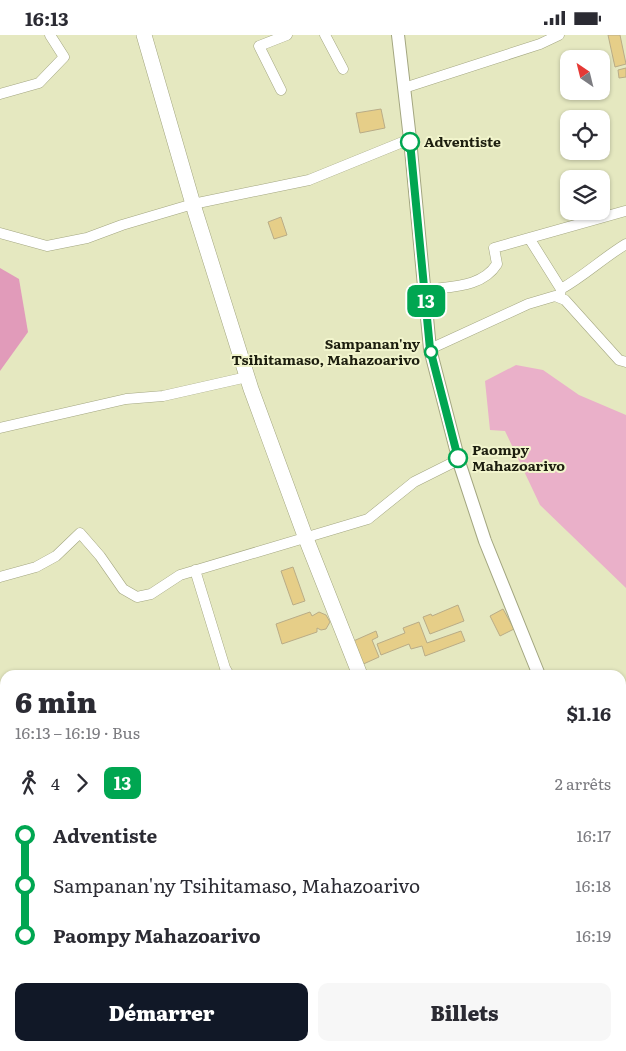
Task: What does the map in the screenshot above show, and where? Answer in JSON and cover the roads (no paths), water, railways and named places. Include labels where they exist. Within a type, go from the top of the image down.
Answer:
[{"type":"main road","points":[[144,35],[193,204],[247,377],[306,538],[358,670]]},
{"type":"street","points":[[0,94],[39,83],[64,57],[50,35]]},
{"type":"street","points":[[281,90],[259,46],[287,35]]},
{"type":"street","points":[[325,35],[343,69]]},
{"type":"street","points":[[398,35],[430,349],[458,460],[485,541],[537,670]]},
{"type":"street","points":[[404,88],[540,44],[559,35]]},
{"type":"street","points":[[0,233],[47,246],[87,238],[122,225],[193,204],[309,180],[410,139]]},
{"type":"street","points":[[424,290],[472,283],[492,273],[498,264],[494,248],[625,211]]},
{"type":"street","points":[[529,238],[560,294],[623,361],[626,368]]},
{"type":"street","points":[[430,349],[528,304],[560,294],[626,244]]},
{"type":"street","points":[[0,428],[126,399],[163,396],[247,377]]},
{"type":"street","points":[[0,577],[36,567],[56,556],[80,533],[123,589],[137,597],[151,594],[180,575],[368,519],[414,483],[458,460]]},
{"type":"street","points":[[195,570],[226,670]]},
{"type":"place","name":"Adventiste","points":[[410,142]]},
{"type":"place","name":"Sampanan'ny Tsihitamaso, Mahazoarivo","points":[[431,352]]},
{"type":"place","name":"Paompy Mahazoarivo","points":[[458,458]]}]
